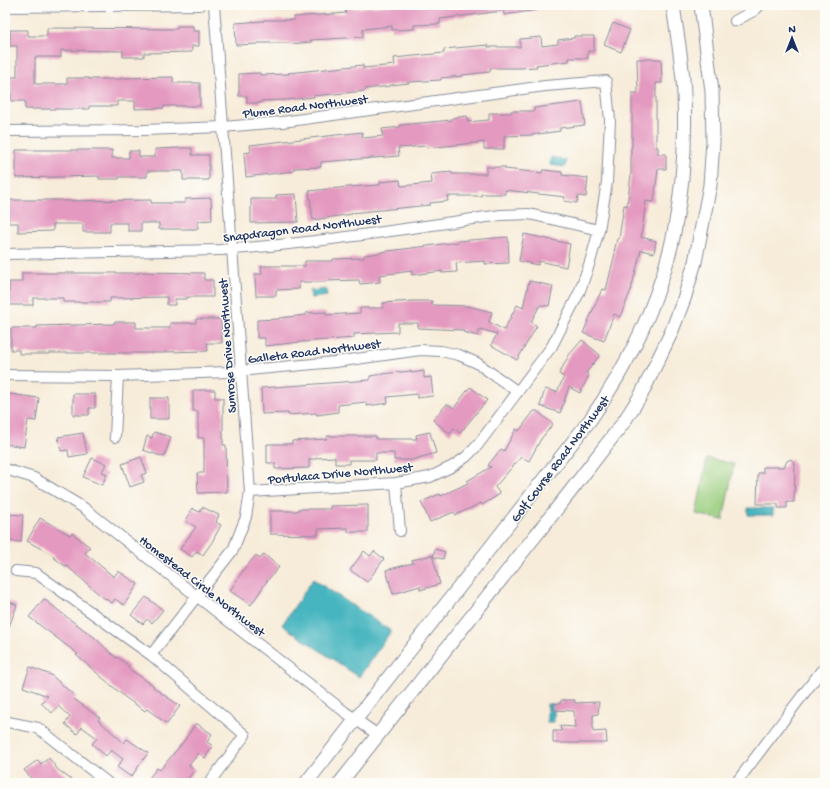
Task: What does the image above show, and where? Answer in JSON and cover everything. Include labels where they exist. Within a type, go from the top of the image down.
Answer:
[{"type":"main road","name":"Golf Course Road Northwest","points":[[306,783],[590,420],[602,403],[634,348],[655,298],[669,252],[674,232],[682,173],[684,94],[673,5]]},
{"type":"main road","points":[[340,783],[623,423],[641,396],[671,332],[684,299],[695,262],[710,186],[713,142],[712,91],[701,5]]},
{"type":"street","points":[[5,7],[200,5]]},
{"type":"street","name":"Sunrose Drive Northwest","points":[[151,655],[233,550],[246,517],[250,492],[214,5]]},
{"type":"street","points":[[735,21],[755,10],[760,5]]},
{"type":"street","name":"Plume Road Northwest","points":[[5,131],[144,130],[223,127],[282,122],[545,86],[606,81]]},
{"type":"street","name":"Portulaca Drive Northwest","points":[[250,492],[396,483],[430,477],[453,466],[466,457],[477,446],[552,346],[579,293],[590,262],[599,230],[607,182],[610,120],[606,81]]},
{"type":"street","name":"Snapdragon Road Northwest","points":[[5,254],[233,249],[325,239],[501,215],[529,214],[599,230]]},
{"type":"street","name":"Galleta Road Northwest","points":[[5,375],[118,376],[241,371],[334,362],[420,350],[441,351],[459,355],[477,363],[518,392]]},
{"type":"street","points":[[115,437],[118,376]]},
{"type":"street","name":"Homestead Circle Northwest","points":[[5,469],[34,478],[84,508],[356,720],[378,735]]},
{"type":"street","points":[[396,483],[400,531]]},
{"type":"street","points":[[16,571],[36,573],[151,655],[245,734],[209,783]]},
{"type":"street","points":[[736,783],[821,671]]},
{"type":"street","points":[[8,722],[38,728],[108,783]]},
{"type":"green space","points":[[707,458],[734,464],[723,520],[696,514]]},
{"type":"water","points":[[551,157],[566,160],[565,167],[550,165]]},
{"type":"water","points":[[326,289],[327,296],[311,298],[310,291]]},
{"type":"water","points":[[748,508],[773,508],[773,515],[748,515]]},
{"type":"water","points":[[313,579],[391,631],[359,677],[282,625]]},
{"type":"water","points":[[547,704],[554,704],[554,722],[547,722]]},
{"type":"building","points":[[394,5],[502,5],[502,11],[440,19],[440,24],[414,25],[414,29],[392,30],[392,26],[363,29],[363,37],[311,40],[311,42],[291,44],[257,43],[258,44],[236,45],[235,23],[264,20],[294,20],[294,17],[346,13],[345,9]]},
{"type":"building","points":[[503,5],[537,5],[537,10],[504,15]]},
{"type":"building","points":[[613,23],[630,30],[621,52],[604,45]]},
{"type":"building","points":[[177,26],[193,26],[193,31],[199,31],[199,46],[192,46],[192,52],[144,53],[144,57],[123,57],[123,51],[61,50],[61,57],[35,57],[35,84],[67,84],[67,78],[121,79],[173,77],[173,83],[200,83],[200,106],[164,106],[164,108],[135,109],[135,101],[117,101],[117,106],[89,106],[89,109],[25,109],[25,101],[11,101],[11,77],[17,77],[17,46],[10,46],[10,30],[28,30],[28,36],[47,36],[47,28],[177,29]]},
{"type":"building","points":[[574,36],[594,36],[594,51],[588,51],[588,58],[569,58],[569,61],[536,65],[537,67],[490,68],[490,72],[441,78],[441,80],[409,82],[365,89],[365,91],[286,100],[261,101],[261,103],[247,103],[247,96],[239,96],[239,74],[289,74],[288,73],[363,65],[363,68],[395,65],[394,58],[444,53],[444,49],[488,45],[488,47],[520,47],[520,39],[541,37],[542,46],[558,44],[558,40],[574,38]]},
{"type":"building","points":[[637,59],[661,59],[662,83],[656,83],[656,147],[658,147],[658,154],[666,154],[666,169],[658,169],[654,202],[646,201],[641,237],[656,241],[654,253],[641,250],[631,290],[620,317],[614,314],[604,341],[583,333],[602,289],[606,290],[617,239],[619,239],[624,205],[627,206],[631,175],[632,93],[638,93]]},
{"type":"building","points":[[582,102],[585,125],[560,128],[560,131],[531,135],[504,136],[504,149],[484,149],[484,142],[427,148],[427,146],[398,148],[399,156],[321,162],[321,167],[294,168],[294,171],[246,177],[244,153],[251,152],[250,145],[362,132],[363,138],[383,136],[382,129],[400,127],[400,125],[452,120],[452,118],[467,116],[468,122],[489,120],[489,113],[534,111],[534,108]]},
{"type":"building","points":[[192,148],[192,155],[209,155],[209,180],[183,180],[183,171],[147,171],[147,177],[119,177],[119,179],[99,179],[99,176],[16,178],[16,150],[112,150],[112,158],[129,158],[129,151],[139,151],[139,157],[155,157],[155,149]]},
{"type":"building","points":[[486,167],[505,167],[505,169],[542,173],[543,170],[562,172],[562,175],[588,178],[586,197],[578,196],[577,203],[564,201],[565,197],[505,190],[505,194],[447,196],[448,201],[430,203],[430,205],[351,213],[352,214],[313,220],[309,191],[380,185],[380,182],[400,180],[401,186],[432,183],[431,174],[451,172],[452,174],[486,174]]},
{"type":"building","points":[[296,194],[298,222],[251,223],[251,199],[276,199],[276,195]]},
{"type":"building","points":[[211,198],[212,220],[198,221],[198,229],[159,229],[159,223],[141,223],[141,231],[128,231],[128,223],[110,223],[110,232],[83,232],[83,224],[53,224],[53,231],[18,232],[18,223],[8,223],[8,200],[151,200],[151,203],[185,203],[185,199]]},
{"type":"building","points":[[524,234],[570,244],[566,267],[539,261],[538,265],[519,261]]},
{"type":"building","points":[[508,237],[509,263],[485,264],[485,261],[456,263],[457,272],[442,273],[442,271],[412,275],[412,271],[379,275],[380,282],[360,284],[359,280],[299,282],[299,289],[276,290],[276,296],[256,296],[255,274],[262,274],[261,266],[305,266],[305,261],[333,261],[333,259],[364,258],[364,255],[381,252],[458,241]]},
{"type":"building","points":[[22,273],[204,273],[204,280],[213,280],[213,297],[187,297],[187,299],[175,299],[175,305],[167,305],[167,297],[110,298],[110,302],[63,302],[63,298],[33,298],[33,305],[9,305],[9,282],[22,282]]},
{"type":"building","points":[[529,281],[553,286],[549,306],[540,305],[531,322],[537,326],[517,360],[491,345],[497,334],[480,329],[478,336],[463,332],[463,330],[418,328],[418,323],[398,323],[398,332],[354,334],[354,338],[265,346],[265,338],[257,338],[257,320],[279,319],[306,315],[306,313],[326,312],[326,315],[360,313],[360,308],[383,308],[383,303],[412,301],[432,301],[432,305],[468,306],[492,312],[489,322],[504,330],[517,305],[523,308]]},
{"type":"building","points":[[196,319],[221,319],[222,343],[207,343],[208,351],[165,353],[19,354],[19,350],[11,350],[11,328],[37,328],[37,326],[136,322],[136,328],[170,328],[170,323],[196,323]]},
{"type":"building","points":[[582,340],[600,355],[586,373],[589,375],[580,393],[569,387],[560,413],[540,406],[545,389],[557,392],[564,377],[559,374],[569,355]]},
{"type":"building","points":[[411,371],[411,373],[424,371],[424,378],[431,377],[433,396],[417,398],[417,394],[387,397],[388,403],[367,406],[366,402],[338,405],[338,412],[317,415],[316,413],[288,415],[288,413],[262,414],[261,388],[370,380],[370,376]]},
{"type":"building","points":[[470,387],[487,400],[460,433],[454,428],[450,434],[433,420],[446,405],[454,408]]},
{"type":"building","points":[[193,390],[215,390],[215,398],[223,398],[223,445],[226,445],[227,492],[198,493],[197,473],[204,473],[204,438],[198,438],[198,411],[193,411]]},
{"type":"building","points":[[9,394],[39,398],[36,421],[28,420],[24,447],[5,444]]},
{"type":"building","points":[[73,394],[95,394],[95,408],[89,408],[89,415],[73,415]]},
{"type":"building","points":[[150,398],[169,398],[169,419],[150,419]]},
{"type":"building","points":[[534,411],[537,411],[553,424],[541,439],[529,461],[521,457],[495,487],[500,494],[482,505],[481,503],[456,515],[454,512],[430,522],[421,502],[440,494],[441,496],[468,483],[467,481],[491,467],[488,465],[501,449],[504,451],[516,429],[519,431]]},
{"type":"building","points":[[154,432],[171,437],[164,457],[143,450],[147,436],[152,438]]},
{"type":"building","points":[[430,432],[436,453],[411,460],[394,460],[394,453],[376,453],[376,460],[349,460],[349,464],[335,464],[335,457],[309,459],[309,468],[275,469],[275,463],[267,463],[267,444],[292,444],[292,441],[327,439],[327,436],[376,436],[376,439],[417,439],[416,435]]},
{"type":"building","points":[[83,433],[87,454],[69,457],[68,450],[61,451],[58,437]]},
{"type":"building","points":[[141,457],[147,473],[141,475],[144,482],[130,487],[122,464]]},
{"type":"building","points":[[92,458],[106,464],[102,472],[107,474],[102,485],[83,477]]},
{"type":"building","points":[[791,459],[795,464],[794,502],[787,502],[787,508],[778,508],[778,504],[757,504],[758,473],[763,473],[763,467],[784,467],[787,461]]},
{"type":"building","points":[[368,505],[368,532],[348,532],[348,528],[318,529],[318,535],[270,534],[270,511],[298,511],[298,509],[330,509],[330,506]]},
{"type":"building","points":[[202,507],[219,515],[216,522],[221,525],[203,555],[197,551],[192,557],[180,549],[196,527],[186,521],[192,508],[199,512]]},
{"type":"building","points":[[5,514],[23,515],[21,542],[5,541]]},
{"type":"building","points":[[40,518],[70,535],[72,533],[90,547],[85,553],[114,577],[118,571],[138,584],[124,605],[115,599],[112,603],[101,596],[66,565],[65,566],[53,557],[54,556],[27,541]]},
{"type":"building","points":[[435,549],[445,552],[443,559],[433,557]]},
{"type":"building","points":[[364,551],[370,556],[374,551],[384,559],[367,582],[350,570]]},
{"type":"building","points":[[264,554],[279,567],[267,581],[251,605],[230,591],[244,569],[256,555],[260,559]]},
{"type":"building","points":[[432,555],[440,584],[420,590],[420,586],[393,594],[386,570],[413,563],[412,560]]},
{"type":"building","points":[[146,597],[163,610],[152,623],[147,619],[143,624],[131,615]]},
{"type":"building","points":[[44,599],[94,637],[116,658],[117,657],[129,666],[128,668],[180,706],[167,724],[147,709],[145,711],[126,698],[76,655],[78,654],[29,617]]},
{"type":"building","points":[[5,600],[17,605],[6,635],[5,635]]},
{"type":"building","points":[[30,667],[51,675],[76,697],[74,699],[100,718],[98,720],[124,743],[127,739],[148,753],[131,777],[117,767],[123,759],[111,750],[106,756],[92,744],[97,738],[82,727],[77,734],[65,724],[70,717],[58,706],[52,713],[41,703],[48,696],[23,687]]},
{"type":"building","points":[[561,700],[575,700],[575,703],[599,702],[598,714],[593,715],[593,732],[606,731],[607,743],[553,743],[553,731],[561,731],[560,726],[575,727],[574,711],[553,710],[553,704],[561,703]]},
{"type":"building","points":[[196,723],[212,734],[207,742],[213,746],[205,758],[199,753],[189,765],[195,770],[184,783],[145,783],[157,768],[160,770],[184,741]]},
{"type":"building","points":[[49,758],[58,770],[76,783],[35,783],[24,770],[38,760],[41,764]]}]
